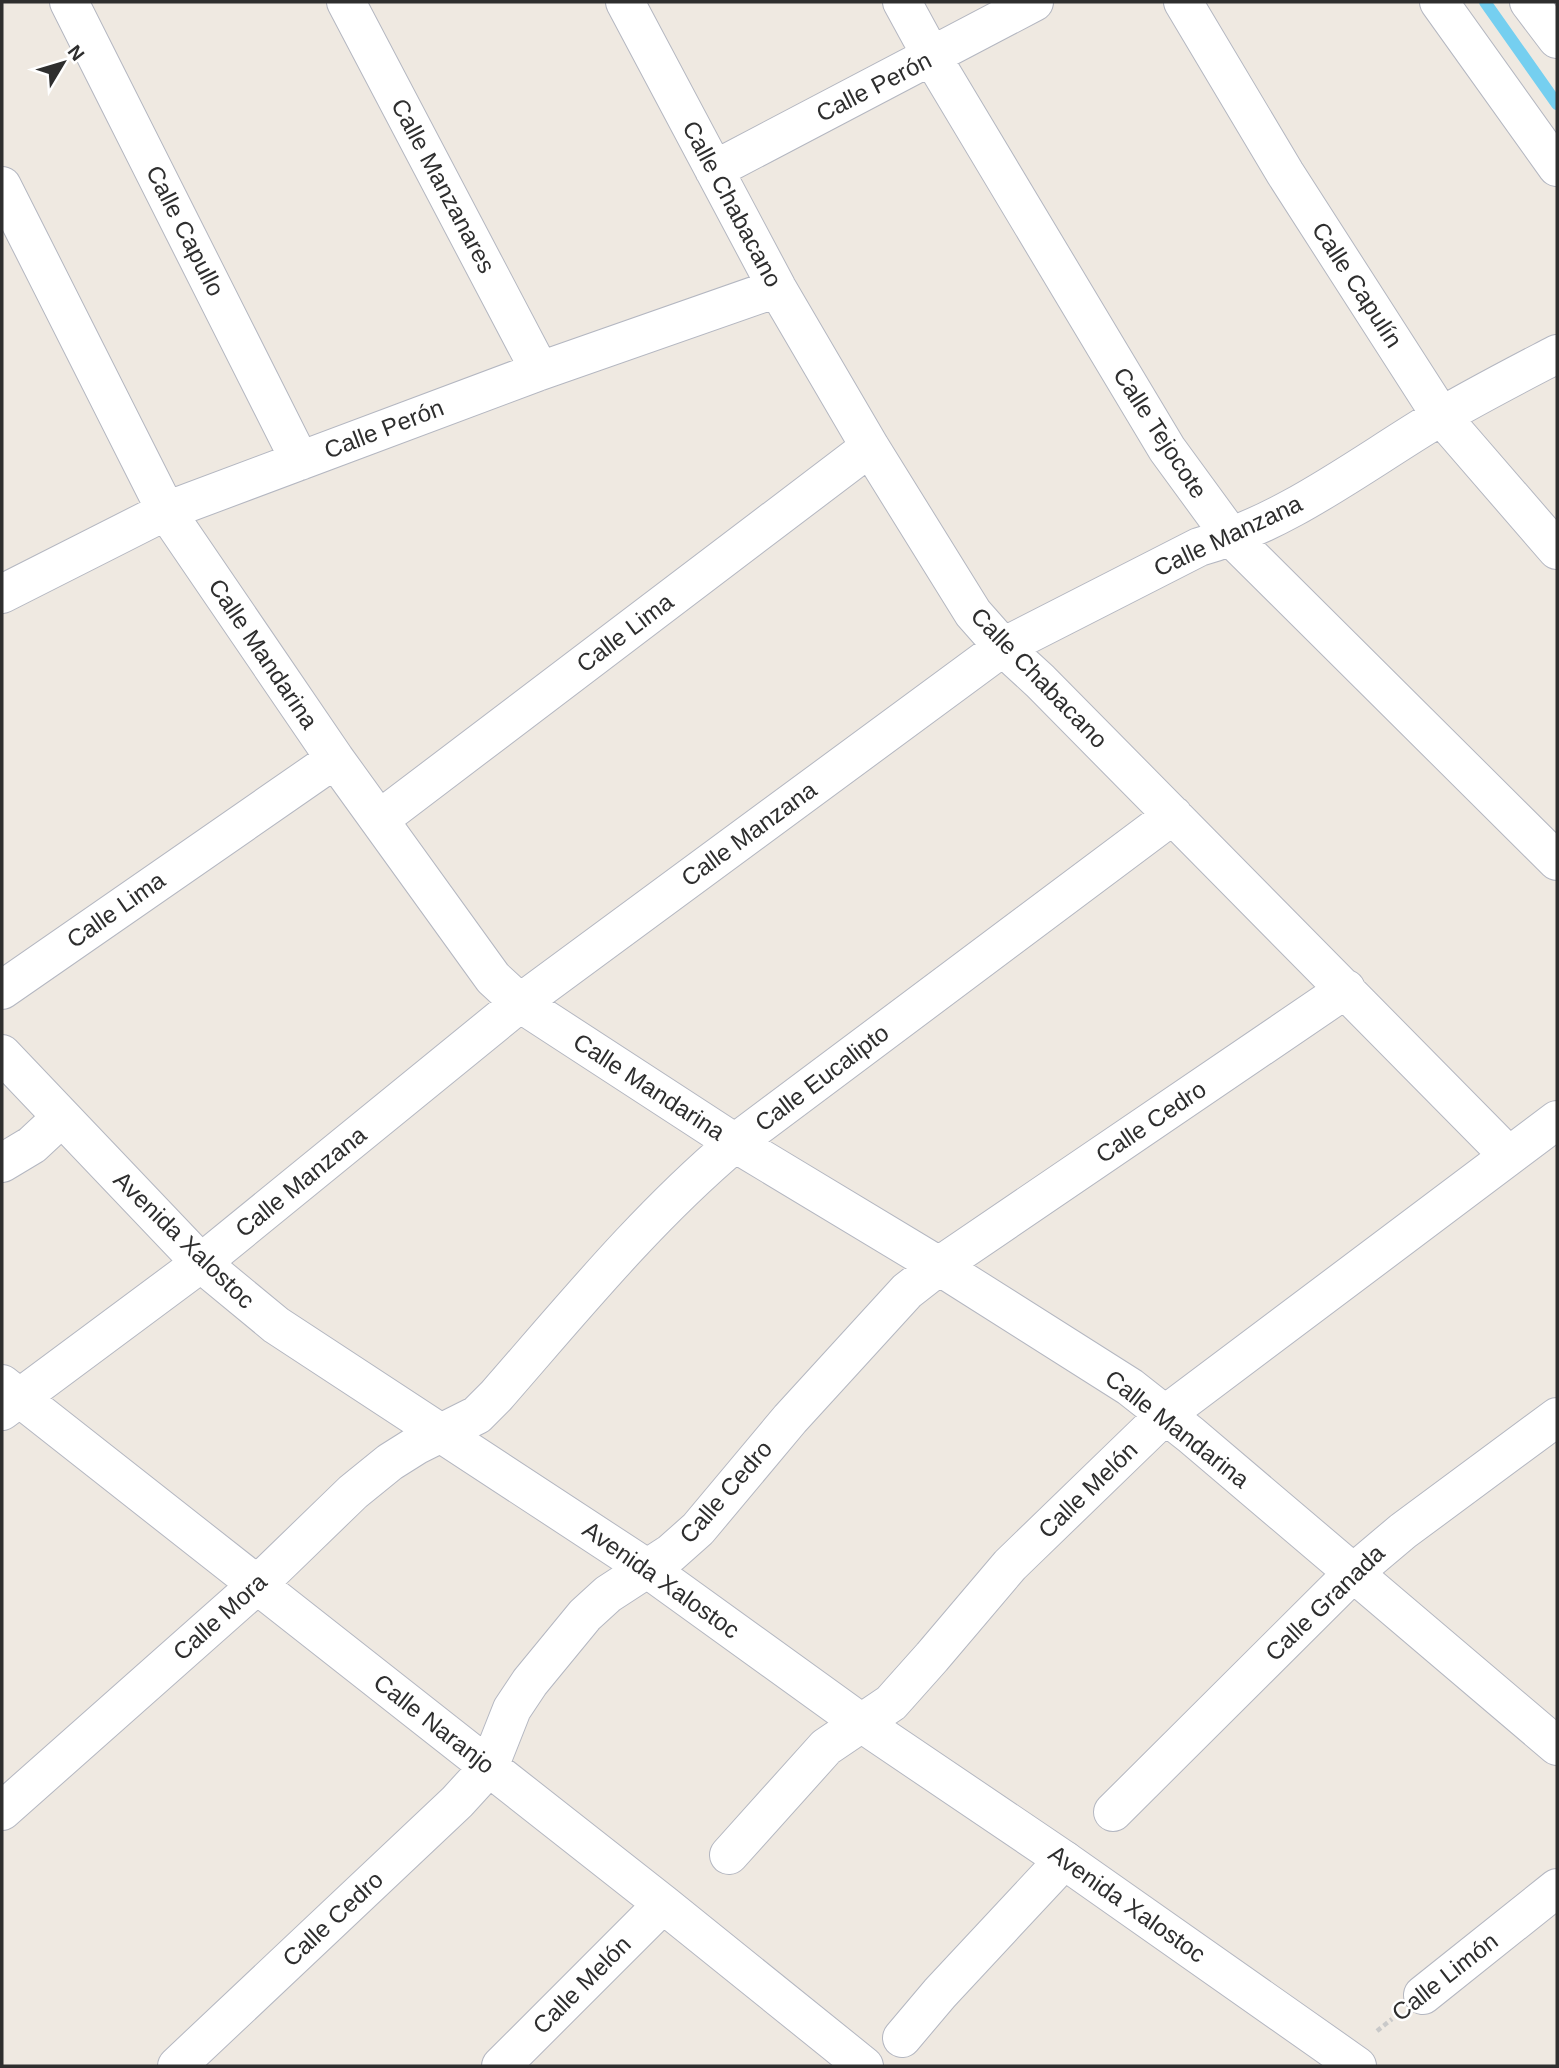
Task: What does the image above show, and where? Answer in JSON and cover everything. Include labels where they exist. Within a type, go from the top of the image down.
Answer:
[{"type":"street","name":"Calle Capullo","points":[[69,2],[300,461]]},
{"type":"street","name":"Calle Manzanares","points":[[346,2],[540,371]]},
{"type":"street","name":"Calle Chabacano","points":[[625,2],[777,288],[870,447],[973,613],[1003,647],[1040,681],[1508,1155]]},
{"type":"street","name":"Calle Tejocote","points":[[902,2],[932,57],[1167,449],[1232,538],[1557,861]]},
{"type":"street","name":"Calle Perón","points":[[714,170],[1034,2]]},
{"type":"street","name":"Calle Capulín","points":[[1183,2],[1285,173],[1441,416],[1557,550]]},
{"type":"street","points":[[1439,2],[1557,167]]},
{"type":"street","points":[[1529,2],[1557,39]]},
{"type":"street","name":"Calle Mandarina","points":[[2,186],[166,512],[335,759],[493,978],[520,1003],[735,1143],[939,1266],[1130,1387],[1166,1414],[1557,1746]]},
{"type":"street","name":"Calle Perón","points":[[2,594],[166,512],[540,371],[777,288]]},
{"type":"street","name":"Calle Manzana","points":[[7,1397],[201,1263],[520,1003],[1003,647],[1199,547],[1232,538],[1275,519],[1441,416],[1557,354]]},
{"type":"street","name":"Calle Lima","points":[[380,819],[870,447]]},
{"type":"street","name":"Calle Lima","points":[[2,990],[335,759]]},
{"type":"street","name":"Calle Eucalipto","points":[[444,1433],[477,1415],[496,1396],[617,1256],[693,1178],[735,1143],[1173,815]]},
{"type":"street","name":"Calle Cedro","points":[[177,2066],[457,1802],[489,1767],[512,1709],[552,1654],[585,1615],[608,1594],[671,1553],[698,1529],[790,1419],[908,1291],[939,1266],[1346,989]]},
{"type":"street","name":"Avenida Xalostoc","points":[[2,1054],[201,1263],[276,1325],[648,1569],[860,1722],[1064,1860],[1345,2063]]},
{"type":"street","points":[[2,1163],[32,1145],[61,1118]]},
{"type":"street","name":"Calle Melón","points":[[729,1855],[826,1747],[891,1703],[1010,1565],[1166,1414],[1557,1120]]},
{"type":"street","name":"Calle Naranjo","points":[[7,1397],[257,1585],[663,1904],[839,2058]]},
{"type":"street","name":"Calle Granada","points":[[1113,1812],[1352,1574],[1403,1531],[1557,1417]]},
{"type":"street","name":"Calle Mora","points":[[2,1811],[257,1585],[353,1492],[390,1462],[417,1445],[444,1433]]},
{"type":"street","points":[[902,2038],[940,1993],[1064,1860]]},
{"type":"street","name":"Calle Limón","points":[[1423,1995],[1557,1888]]},
{"type":"street","name":"Calle Melón","points":[[501,2066],[663,1904]]},
{"type":"path","name":"Calle Limón","points":[[1345,2063],[1423,1995]]},
{"type":"waterway","points":[[1485,2],[1557,104]]}]
